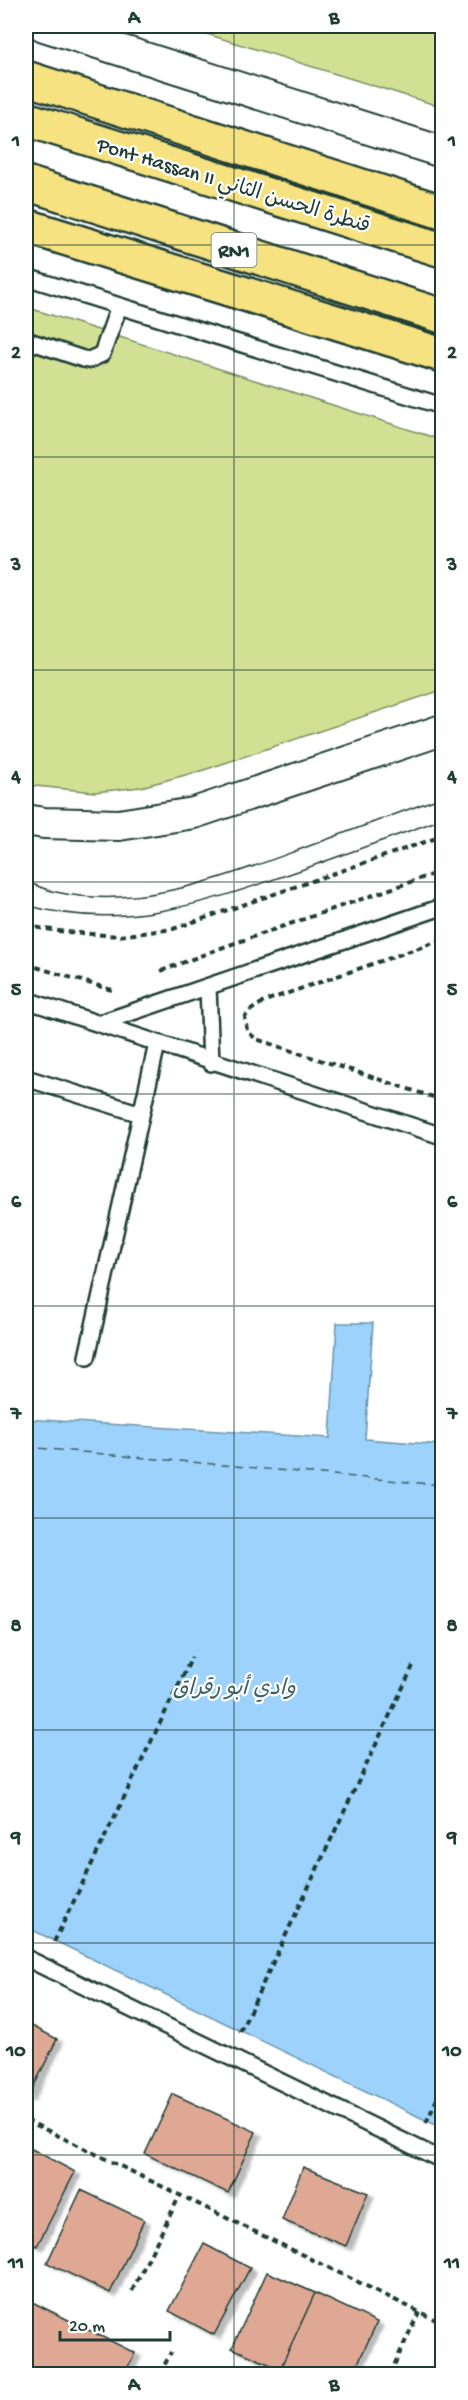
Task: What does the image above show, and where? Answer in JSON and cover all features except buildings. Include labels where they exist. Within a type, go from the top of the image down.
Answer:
[{"type":"main road","points":[[26,78],[442,212]]},
{"type":"main road","name":"Pont Hassan II قنطرة الحسن الثاني","points":[[26,119],[442,250]]},
{"type":"main road","name":"RN1","points":[[26,183],[442,316]]},
{"type":"main road","points":[[26,226],[442,356]]},
{"type":"street","points":[[44,26],[442,152]]},
{"type":"street","points":[[26,820],[44,824],[119,825],[194,813],[442,730]]},
{"type":"lane","points":[[26,277],[442,406]]},
{"type":"lane","points":[[26,340],[83,359],[97,357],[102,354],[119,306]]},
{"type":"lane","points":[[100,1023],[442,907]]},
{"type":"lane","points":[[208,987],[211,1062]]},
{"type":"lane","points":[[26,1000],[442,1136]]},
{"type":"lane","points":[[87,1357],[157,1044]]},
{"type":"lane","points":[[26,1078],[141,1114]]},
{"type":"lane","points":[[26,1958],[442,2160]]},
{"type":"path","points":[[26,926],[119,936],[173,929],[442,836]]},
{"type":"path","points":[[156,973],[442,871]]},
{"type":"path","points":[[442,940],[265,1001],[245,1017],[247,1030],[256,1040],[442,1100]]},
{"type":"path","points":[[26,964],[112,990],[123,986]]},
{"type":"path","points":[[54,1942],[192,1657]]},
{"type":"path","points":[[240,2031],[413,1666]]},
{"type":"path","points":[[427,2121],[442,2088]]},
{"type":"path","points":[[26,2120],[442,2323]]},
{"type":"path","points":[[132,2291],[180,2195]]},
{"type":"path","points":[[390,2374],[419,2312]]},
{"type":"path","points":[[160,2374],[171,2352]]},
{"type":"green space","points":[[181,26],[442,26],[442,107]]},
{"type":"green space","points":[[26,307],[442,440],[442,690],[204,770],[141,787],[95,792],[26,785]]},
{"type":"water","name":"وادي أبو رقراق","points":[[337,1323],[373,1323],[365,1439],[442,1445],[442,2128],[26,1927],[26,1419],[330,1438]]},
{"type":"ferry route","points":[[26,1447],[442,1485]]},
{"type":"tram line","points":[[26,882],[52,891],[87,897],[119,897],[181,888],[242,870],[442,797]]},
{"type":"tram line","points":[[26,905],[62,913],[97,916],[132,915],[199,903],[267,882],[442,819]]}]
